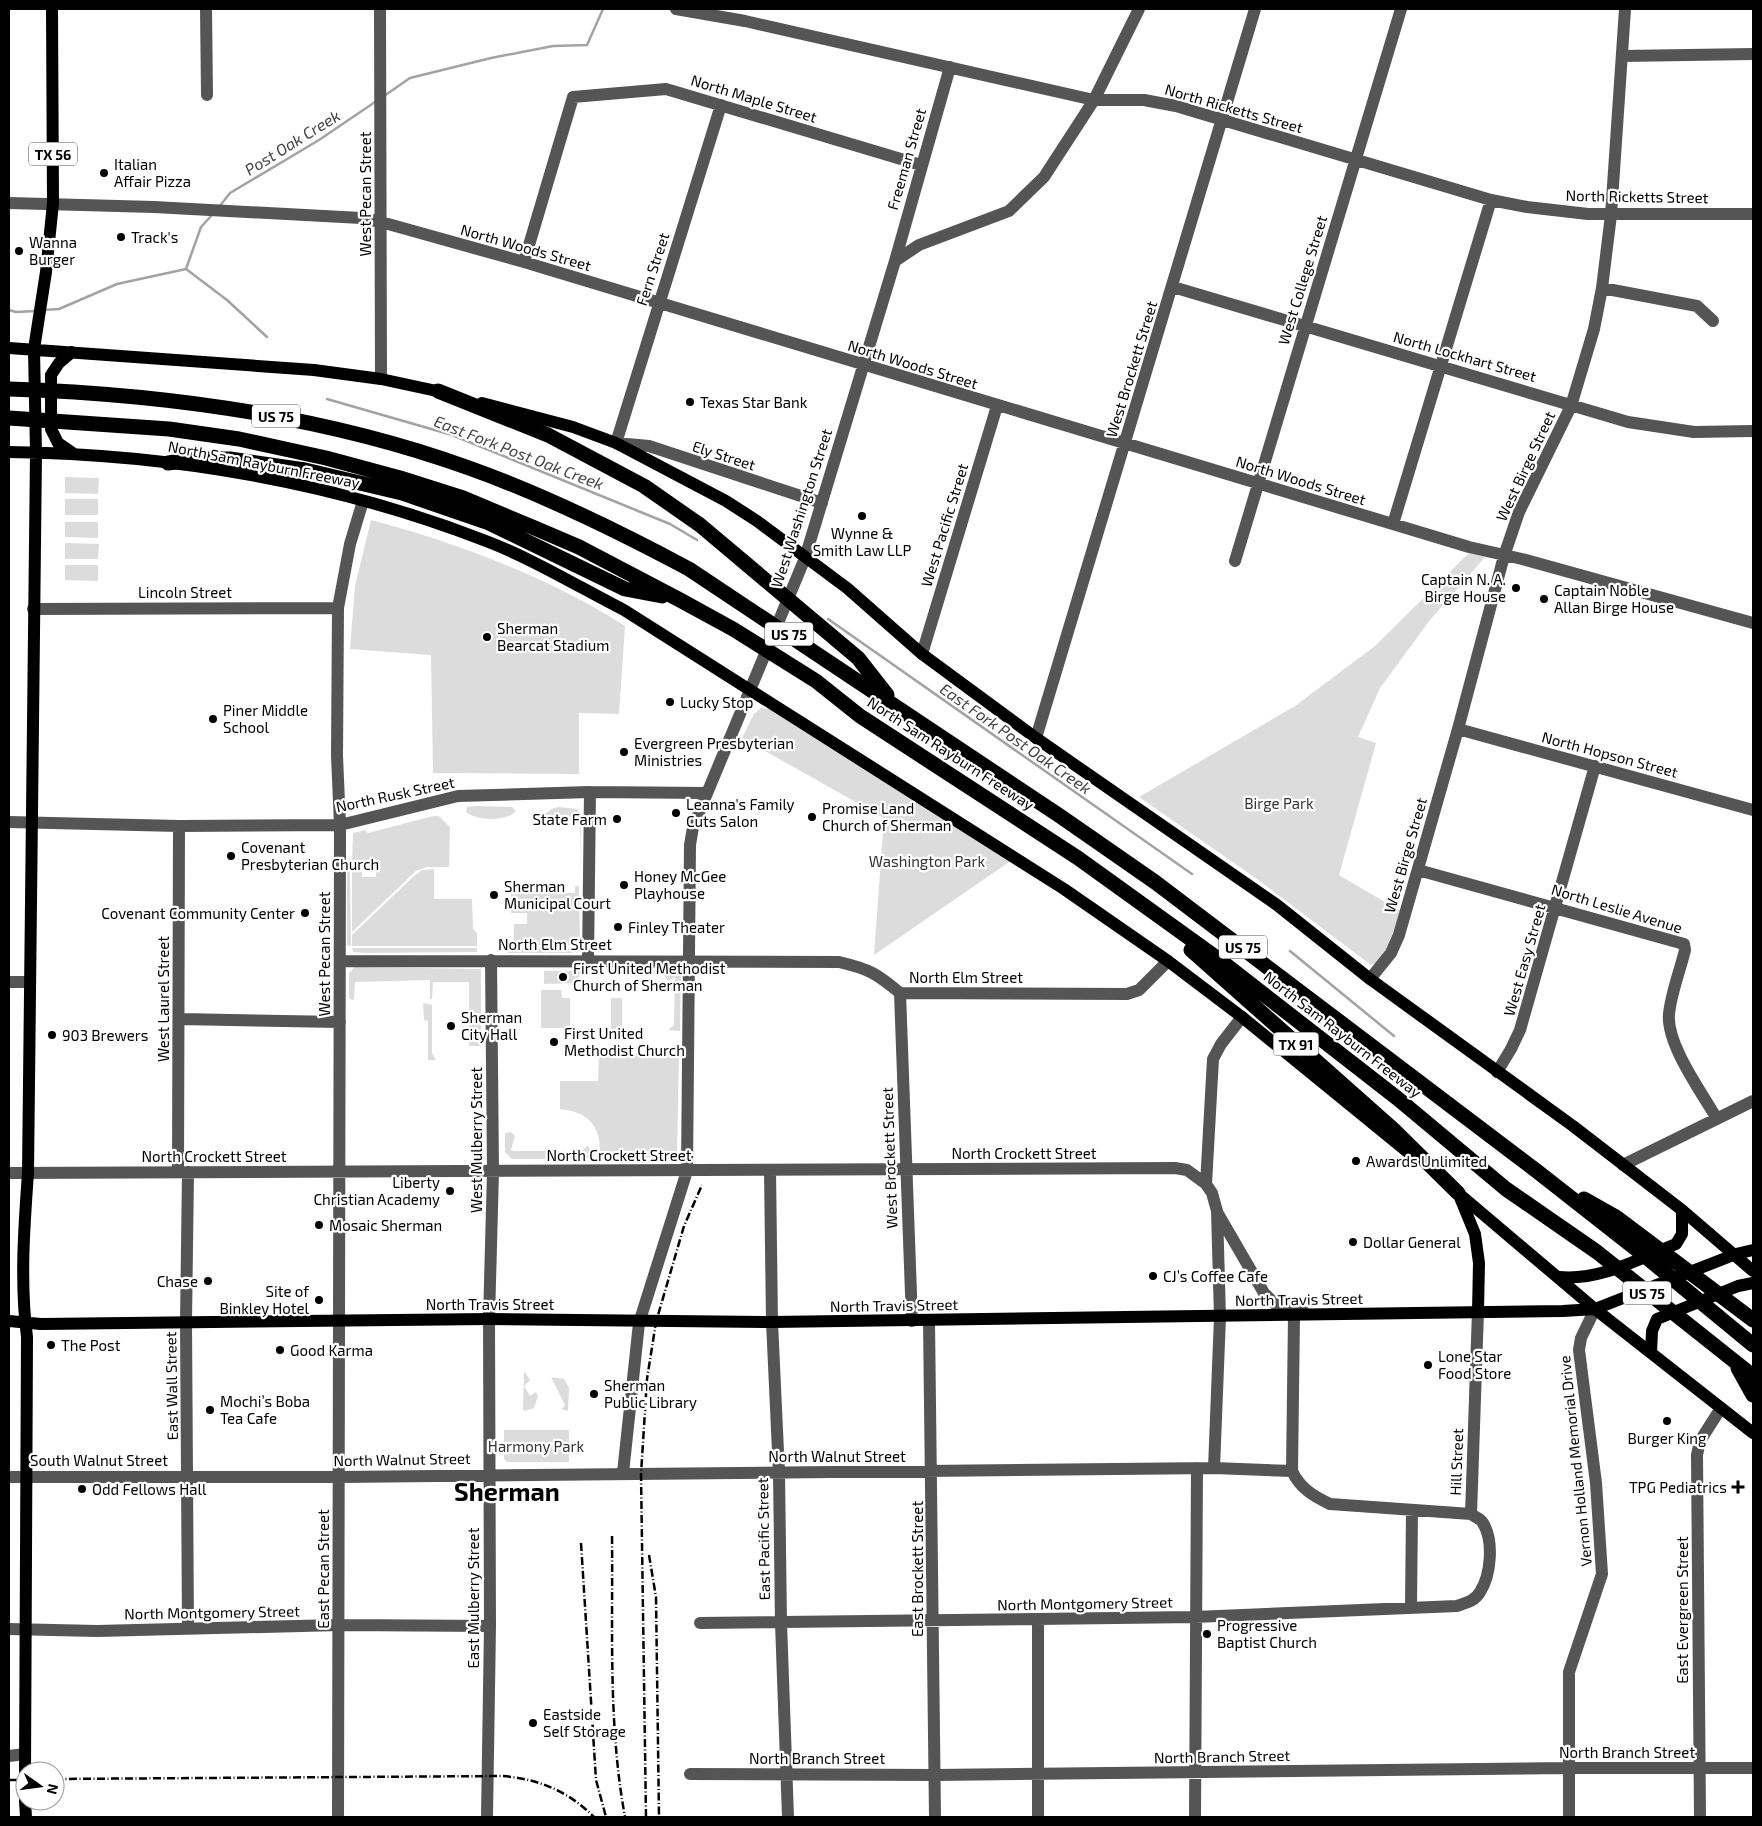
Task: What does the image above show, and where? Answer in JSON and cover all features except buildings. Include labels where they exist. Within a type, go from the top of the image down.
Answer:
[{"type":"highway","name":"North Sam Rayburn Freeway","points":[[9,388],[77,391],[251,411],[327,426],[469,468],[569,509],[636,540],[689,569],[832,662],[1155,882],[1538,1172],[1644,1247],[1716,1316],[1753,1346]]},
{"type":"highway","points":[[438,391],[548,435],[596,458],[644,486],[700,525],[858,658],[896,706]]},
{"type":"highway","name":"North Sam Rayburn Freeway","points":[[9,418],[169,429],[239,439],[326,458],[400,478],[463,498],[579,547],[733,629],[816,681],[860,716],[1044,834],[1217,958],[1397,1098],[1506,1189],[1597,1252],[1753,1376]]},
{"type":"highway","points":[[168,463],[198,458],[230,459],[305,470],[402,493],[489,523],[625,588],[680,600]]},
{"type":"highway","name":"TX 91","points":[[1132,897],[1394,1129],[1458,1192]]},
{"type":"highway","points":[[1644,1247],[1753,1320]]},
{"type":"highway","points":[[1736,1364],[1753,1395]]},
{"type":"main road","name":"TX 56","points":[[25,1761],[27,1337],[25,1322],[24,1233],[28,1173],[36,453],[34,350],[53,203],[52,9]]},
{"type":"main road","points":[[9,348],[253,364],[382,379],[438,391],[573,427],[616,443],[726,501],[847,588],[922,654],[1036,738],[1277,905],[1370,979],[1682,1210],[1753,1270]]},
{"type":"main road","points":[[72,352],[59,363],[52,375],[51,429],[58,443],[74,454]]},
{"type":"main road","name":"North Sam Rayburn Freeway","points":[[9,452],[74,454],[168,463],[263,479],[363,501],[487,541],[624,610],[1064,889],[1168,961],[1242,1017],[1458,1192],[1594,1308],[1753,1433]]},
{"type":"main road","points":[[1458,1192],[1475,1234],[1478,1262],[1478,1311]]},
{"type":"main road","points":[[1559,1277],[1577,1279],[1594,1277],[1676,1244],[1682,1234],[1682,1210]]},
{"type":"main road","name":"North Travis Street","points":[[9,1321],[41,1324],[489,1319],[639,1322],[929,1321],[1294,1316],[1594,1308],[1736,1254],[1753,1250]]},
{"type":"main road","points":[[1651,1353],[1652,1330],[1657,1319],[1738,1286],[1753,1283]]},
{"type":"street","points":[[206,9],[207,94]]},
{"type":"street","name":"West Pecan Street","points":[[380,9],[382,78],[382,379]]},
{"type":"street","name":"North Ricketts Street","points":[[676,9],[745,15],[1094,100],[1144,100],[1176,106],[1491,200],[1527,207],[1611,215],[1753,214]]},
{"type":"street","points":[[895,262],[919,245],[1009,211],[1044,177],[1094,100],[1139,9]]},
{"type":"street","name":"West Brockett Street","points":[[1036,738],[1255,9]]},
{"type":"street","name":"West College Street","points":[[1235,561],[1401,9]]},
{"type":"street","name":"West Birge Street","points":[[1370,979],[1390,953],[1399,935],[1458,729],[1504,556],[1518,512],[1571,406],[1584,370],[1602,288],[1611,215],[1626,9]]},
{"type":"street","points":[[1622,56],[1753,54]]},
{"type":"street","name":"Freeman Street","points":[[895,262],[950,66]]},
{"type":"street","name":"North Maple Street","points":[[524,262],[573,97],[666,89],[921,165]]},
{"type":"street","name":"Fern Street","points":[[616,443],[721,105]]},
{"type":"street","points":[[1393,524],[1491,200]]},
{"type":"street","name":"North Woods Street","points":[[9,203],[190,209],[361,218],[381,222],[524,262],[658,304],[1393,524],[1753,623]]},
{"type":"street","name":"West Washington Street","points":[[623,1473],[639,1322],[687,1171],[690,844],[693,827],[751,691],[804,558],[895,262]]},
{"type":"street","name":"North Lockhart Street","points":[[1173,287],[1628,422],[1694,432],[1753,431]]},
{"type":"street","points":[[1602,288],[1697,306],[1713,321]]},
{"type":"street","name":"West Pacific Street","points":[[922,654],[997,406]]},
{"type":"street","name":"Ely Street","points":[[616,443],[649,446],[822,502]]},
{"type":"street","name":"West Pecan Street","points":[[339,1320],[340,824],[336,756],[338,608],[350,544],[363,501]]},
{"type":"street","name":"Lincoln Street","points":[[33,610],[338,608]]},
{"type":"street","name":"North Hopson Street","points":[[1458,729],[1753,810]]},
{"type":"street","name":"West Easy Street","points":[[1496,1072],[1512,1049],[1520,1030],[1595,766]]},
{"type":"street","points":[[588,961],[590,792]]},
{"type":"street","name":"North Rusk Street","points":[[9,822],[179,826],[340,824],[458,796],[590,792],[706,793]]},
{"type":"street","name":"West Laurel Street","points":[[179,826],[183,1172]]},
{"type":"street","name":"North Leslie Avenue","points":[[1418,870],[1684,944],[1685,950],[1669,1015],[1674,1039],[1682,1057],[1717,1119]]},
{"type":"street","name":"West Mulberry Street","points":[[489,1319],[494,1172],[492,960]]},
{"type":"street","name":"North Elm Street","points":[[340,961],[689,960],[838,962],[866,968],[900,993],[1127,994],[1140,990],[1168,961]]},
{"type":"street","points":[[9,982],[29,982]]},
{"type":"street","name":"West Brockett Street","points":[[900,993],[912,1321]]},
{"type":"street","points":[[1214,1468],[1220,1317],[1217,1211],[1212,1193],[1206,1184],[1213,1059],[1221,1044],[1242,1017]]},
{"type":"street","points":[[180,1019],[340,1022]]},
{"type":"street","points":[[1623,1165],[1753,1101]]},
{"type":"street","name":"North Crockett Street","points":[[9,1173],[1175,1168],[1187,1170],[1206,1184]]},
{"type":"street","name":"East Pacific Street","points":[[770,1170],[772,1322],[779,1472],[780,1623],[788,1817]]},
{"type":"street","name":"East Wall Street","points":[[183,1172],[188,1475],[188,1629]]},
{"type":"street","points":[[1217,1211],[1264,1293],[1278,1306],[1319,1315]]},
{"type":"street","name":"Vernon Holland Memorial Drive","points":[[1568,1817],[1569,1672],[1602,1574],[1596,1482],[1579,1350],[1581,1338],[1594,1308]]},
{"type":"street","name":"Hill Street","points":[[1471,1602],[1480,1593],[1486,1579],[1489,1562],[1488,1535],[1482,1522],[1471,1514],[1478,1311]]},
{"type":"street","points":[[1294,1316],[1292,1471],[1298,1483],[1314,1496],[1330,1504],[1471,1514]]},
{"type":"street","name":"East Mulberry Street","points":[[487,1817],[490,1626],[489,1319]]},
{"type":"street","name":"East Pecan Street","points":[[338,1817],[340,1625],[339,1320]]},
{"type":"street","name":"East Brockett Street","points":[[929,1321],[935,1817]]},
{"type":"street","name":"East Evergreen Street","points":[[1700,1817],[1697,1455],[1704,1434],[1721,1408]]},
{"type":"street","points":[[1195,1817],[1197,1468]]},
{"type":"street","name":"North Walnut Street","points":[[188,1475],[339,1477],[1197,1468],[1292,1471]]},
{"type":"street","name":"South Walnut Street","points":[[9,1477],[188,1475]]},
{"type":"street","points":[[1411,1607],[1412,1510]]},
{"type":"street","name":"North Montgomery Street","points":[[700,1623],[1195,1617],[1457,1606],[1471,1602]]},
{"type":"street","points":[[1038,1620],[1038,1817]]},
{"type":"street","name":"North Montgomery Street","points":[[9,1629],[97,1631],[340,1625],[490,1626]]},
{"type":"street","points":[[9,1756],[25,1754]]},
{"type":"street","name":"North Branch Street","points":[[690,1774],[935,1775],[1568,1768],[1753,1768]]},
{"type":"green space","points":[[65,477],[99,478],[98,494],[65,493]]},
{"type":"green space","points":[[65,499],[98,499],[98,515],[65,515]]},
{"type":"green space","name":"Sherman Bearcat Stadium","points":[[371,520],[437,539],[502,563],[565,592],[625,626],[619,714],[579,713],[579,774],[433,773],[431,655],[350,649],[355,586]]},
{"type":"green space","points":[[65,522],[98,522],[98,538],[65,537]]},
{"type":"green space","points":[[65,543],[99,544],[98,559],[65,559]]},
{"type":"green space","name":"Birge Park","points":[[1469,553],[1485,557],[1430,620],[1380,688],[1358,737],[1376,743],[1339,875],[1402,912],[1397,932],[1377,963],[1371,965],[1257,879],[1139,797],[1295,706],[1375,646]]},
{"type":"green space","points":[[65,565],[98,565],[98,581],[65,580]]},
{"type":"green space","name":"Washington Park","points":[[761,708],[770,709],[1012,860],[874,955],[884,818],[742,738],[754,714]]},
{"type":"green space","points":[[467,807],[512,807],[516,811],[499,819],[484,819],[466,812]]},
{"type":"green space","points":[[559,807],[577,809],[581,814],[580,872],[580,817],[543,816],[551,809]]},
{"type":"green space","points":[[439,816],[450,827],[449,867],[427,867],[416,871],[352,932],[352,872],[362,872],[362,877],[376,877],[376,861],[362,861],[362,867],[352,867],[353,833],[365,830],[368,833]]},
{"type":"green space","points":[[434,869],[434,899],[472,899],[473,929],[477,933],[477,946],[352,946],[352,935],[414,876],[422,870]]},
{"type":"green space","points":[[350,871],[351,946],[347,945],[347,872]]},
{"type":"green space","points":[[532,885],[533,893],[575,893],[575,886],[579,886],[580,945],[514,946],[514,924],[527,924],[527,913],[511,913],[511,893],[530,893]]},
{"type":"green space","points":[[352,948],[477,948],[477,952],[365,953],[353,952]]},
{"type":"green space","points":[[507,948],[579,949],[572,953],[507,953]]},
{"type":"green space","points":[[355,967],[481,969],[481,1046],[469,1046],[469,982],[433,982],[432,999],[430,999],[430,980],[355,982],[354,999],[352,1000],[349,998],[349,973]]},
{"type":"green space","points":[[544,971],[600,971],[600,974],[579,974],[579,983],[544,984]]},
{"type":"green space","points":[[648,971],[681,971],[680,1031],[668,1030],[674,1025],[675,977],[668,981],[663,974],[649,974]]},
{"type":"green space","points":[[541,990],[561,990],[562,998],[570,998],[570,1028],[541,1028]]},
{"type":"green space","points":[[611,998],[622,998],[622,1030],[611,1030]]},
{"type":"green space","points":[[423,1003],[432,1005],[432,1053],[436,1060],[428,1060],[428,1021],[424,1020]]},
{"type":"green space","points":[[599,1055],[679,1055],[677,1154],[675,1157],[603,1158],[600,1155],[598,1136],[591,1122],[579,1113],[560,1109],[560,1081],[598,1081]]},
{"type":"green space","points":[[511,1132],[515,1136],[511,1150],[514,1151],[582,1151],[588,1145],[591,1155],[586,1159],[512,1159],[505,1152],[505,1133]]},
{"type":"green space","points":[[524,1371],[530,1380],[524,1386],[530,1396],[536,1392],[538,1396],[534,1408],[524,1411],[523,1409]]},
{"type":"green space","points":[[551,1377],[564,1379],[569,1388],[568,1411],[561,1409],[565,1405]]},
{"type":"green space","name":"Harmony Park","points":[[504,1430],[569,1430],[569,1462],[507,1462],[504,1459]]},
{"type":"waterway","name":"Post Oak Creek","points":[[384,96],[410,78],[491,58],[553,46],[587,45],[603,9]]},
{"type":"waterway","name":"Post Oak Creek","points":[[219,207],[230,193],[319,140],[375,102]]},
{"type":"waterway","name":"Post Oak Creek","points":[[44,310],[59,309],[117,284],[186,269],[201,227],[212,215]]},
{"type":"waterway","name":"East Fork Post Oak Creek","points":[[186,269],[227,300],[267,337]]},
{"type":"waterway","name":"Post Oak Creek","points":[[9,310],[16,312],[36,311]]},
{"type":"waterway","name":"East Fork Post Oak Creek","points":[[327,399],[452,435],[670,524],[697,540]]},
{"type":"waterway","name":"East Fork Post Oak Creek","points":[[828,619],[1192,874]]},
{"type":"waterway","name":"East Fork Post Oak Creek","points":[[1290,951],[1394,1036]]},
{"type":"railway","points":[[646,1817],[641,1474],[647,1379],[656,1322],[684,1226],[702,1185]]},
{"type":"railway","points":[[612,1536],[612,1677],[616,1747],[625,1817]]},
{"type":"railway","points":[[581,1543],[596,1780],[606,1817]]},
{"type":"railway","points":[[649,1555],[656,1597],[659,1817]]},
{"type":"railway","points":[[65,1779],[502,1776],[541,1783],[574,1800],[594,1817]]},
{"type":"railway","points":[[9,1780],[15,1780]]},
{"type":"place","name":"Italian Affair Pizza","points":[[104,173]]},
{"type":"place","name":"Track's","points":[[121,237]]},
{"type":"place","name":"Wanna Burger","points":[[19,251]]},
{"type":"place","name":"Texas Star Bank","points":[[690,402]]},
{"type":"place","name":"Wynne & Smith Law LLP","points":[[862,516]]},
{"type":"place","name":"Captain N. A. Birge House","points":[[1516,588]]},
{"type":"place","name":"Captain Noble Allan Birge House","points":[[1544,599]]},
{"type":"place","name":"Sherman Bearcat Stadium","points":[[487,637]]},
{"type":"place","name":"Lucky Stop","points":[[670,702]]},
{"type":"place","name":"Piner Middle School","points":[[213,719]]},
{"type":"place","name":"Evergreen Presbyterian Ministries","points":[[624,752]]},
{"type":"place","name":"Leanna's Family Cuts Salon","points":[[676,813]]},
{"type":"place","name":"Promise Land Church of Sherman","points":[[812,817]]},
{"type":"place","name":"State Farm","points":[[617,819]]},
{"type":"place","name":"Covenant Presbyterian Church","points":[[231,856]]},
{"type":"place","name":"Honey McGee Playhouse","points":[[624,885]]},
{"type":"place","name":"Sherman Municipal Court","points":[[494,895]]},
{"type":"place","name":"Covenant Community Center","points":[[305,913]]},
{"type":"place","name":"Finley Theater","points":[[618,927]]},
{"type":"place","name":"First United Methodist Church of Sherman","points":[[563,977]]},
{"type":"place","name":"Sherman City Hall","points":[[451,1026]]},
{"type":"place","name":"903 Brewers","points":[[52,1035]]},
{"type":"place","name":"First United Methodist Church","points":[[554,1042]]},
{"type":"place","name":"Awards Unlimited","points":[[1356,1161]]},
{"type":"place","name":"Liberty Christian Academy","points":[[450,1191]]},
{"type":"place","name":"Mosaic Sherman","points":[[319,1225]]},
{"type":"place","name":"Dollar General","points":[[1353,1242]]},
{"type":"place","name":"CJ’s Coffee Cafe","points":[[1153,1276]]},
{"type":"place","name":"Chase","points":[[208,1281]]},
{"type":"place","name":"Site of Binkley Hotel","points":[[319,1300]]},
{"type":"place","name":"The Post","points":[[51,1345]]},
{"type":"place","name":"Good Karma","points":[[280,1350]]},
{"type":"place","name":"Lone Star Food Store","points":[[1428,1365]]},
{"type":"place","name":"Sherman Public Library","points":[[594,1394]]},
{"type":"place","name":"Mochi’s Boba Tea Cafe","points":[[210,1410]]},
{"type":"place","name":"Burger King","points":[[1667,1421]]},
{"type":"place","name":"TPG Pediatrics","points":[[1738,1487]]},
{"type":"place","name":"Odd Fellows Hall","points":[[82,1489]]},
{"type":"place","name":"Progressive Baptist Church","points":[[1207,1634]]},
{"type":"place","name":"Eastside Self Storage","points":[[533,1723]]},
{"type":"district","name":"Sherman","points":[[507,1491]]}]
